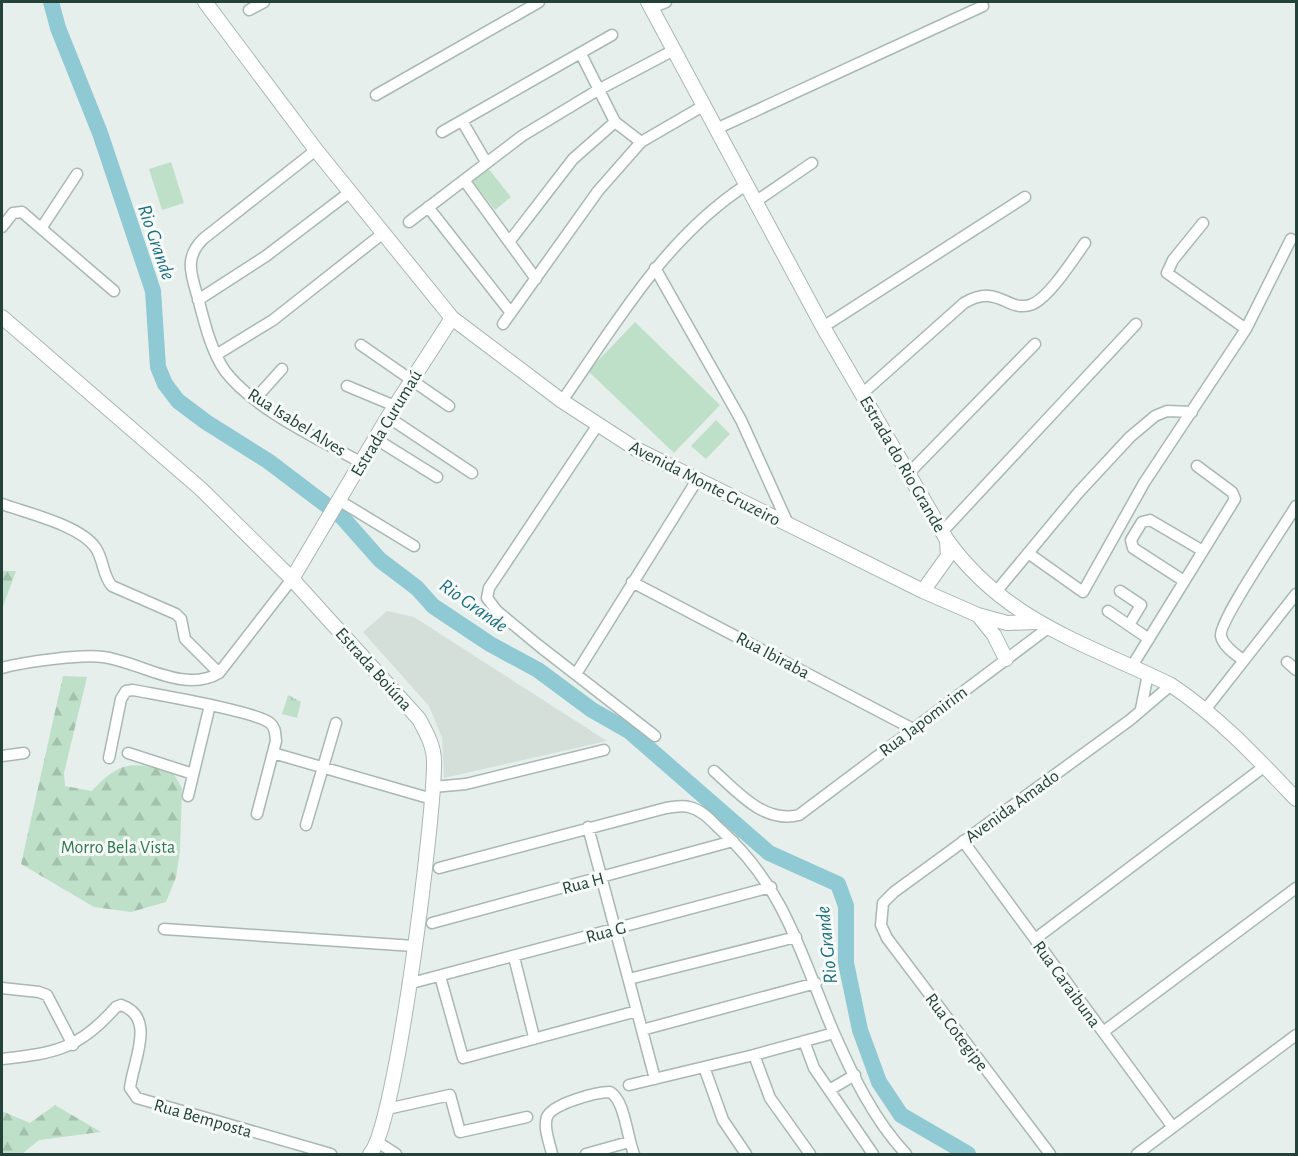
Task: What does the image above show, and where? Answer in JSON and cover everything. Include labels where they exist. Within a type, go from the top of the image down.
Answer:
[{"type":"street","points":[[205,2],[316,150],[452,318]]},
{"type":"street","points":[[249,10],[264,2]]},
{"type":"street","points":[[376,95],[539,2]]},
{"type":"street","points":[[649,5],[666,2]]},
{"type":"street","name":"Estrada do Rio Grande","points":[[649,5],[823,327],[945,536]]},
{"type":"street","points":[[716,129],[983,6]]},
{"type":"street","points":[[442,132],[612,35]]},
{"type":"street","points":[[409,222],[522,136],[598,90],[674,50]]},
{"type":"street","points":[[581,54],[615,122],[641,142]]},
{"type":"street","points":[[503,324],[598,191],[641,142],[703,106]]},
{"type":"street","points":[[462,121],[486,162]]},
{"type":"street","points":[[509,242],[568,165],[585,146],[615,122]]},
{"type":"street","name":"Rua Isabel Alves","points":[[316,150],[195,246],[190,262],[198,300],[216,355],[235,382],[273,412],[362,463]]},
{"type":"street","points":[[755,202],[812,163]]},
{"type":"street","points":[[42,227],[76,174]]},
{"type":"street","points":[[464,180],[536,279]]},
{"type":"street","points":[[562,401],[655,268],[704,216],[746,184]]},
{"type":"street","points":[[198,300],[266,256],[350,192]]},
{"type":"street","points":[[823,327],[1025,197]]},
{"type":"street","points":[[428,207],[511,313]]},
{"type":"street","points":[[2,226],[13,213],[18,212],[42,227],[114,291]]},
{"type":"street","points":[[1203,223],[1173,260],[1167,273],[1246,329]]},
{"type":"street","points":[[216,355],[273,320],[382,234]]},
{"type":"street","points":[[1028,553],[1083,592],[1134,499],[1246,329],[1291,239]]},
{"type":"street","points":[[863,393],[964,303],[976,296],[985,294],[1023,306],[1032,305],[1060,277],[1085,243]]},
{"type":"street","points":[[655,268],[741,420],[789,526]]},
{"type":"street","name":"Estrada Boiúna","points":[[2,316],[201,489],[292,579],[419,719],[430,740],[434,759],[432,793],[414,946],[387,1109],[375,1149]]},
{"type":"street","name":"Estrada Curumaú","points":[[219,674],[292,579],[391,412],[452,318]]},
{"type":"street","name":"Avenida Monte Cruzeiro","points":[[452,318],[597,426],[636,449],[789,526],[978,615],[1007,623],[1042,625]]},
{"type":"street","points":[[1136,324],[945,536],[952,555],[995,593],[1042,625],[1171,685],[1205,710],[1265,766],[1296,799]]},
{"type":"street","points":[[909,473],[1035,344]]},
{"type":"street","points":[[361,345],[449,406]]},
{"type":"street","points":[[256,398],[282,369]]},
{"type":"street","points":[[347,386],[391,412],[472,474]]},
{"type":"street","points":[[995,593],[1130,437],[1155,416],[1167,411],[1192,411]]},
{"type":"street","points":[[597,426],[489,588],[487,598],[497,611],[655,736]]},
{"type":"street","points":[[376,439],[437,477]]},
{"type":"street","points":[[1132,666],[1235,499],[1232,492],[1197,466]]},
{"type":"street","points":[[576,674],[697,480]]},
{"type":"street","points":[[338,503],[414,546]]},
{"type":"street","points":[[2,504],[85,537],[99,554],[107,581],[112,586],[176,614],[181,619],[185,639],[219,674],[207,681],[190,682],[100,656],[2,668]]},
{"type":"street","points":[[1242,660],[1226,646],[1220,631],[1229,612],[1296,507]]},
{"type":"street","points":[[1184,581],[1133,548],[1131,540],[1142,522],[1150,520],[1203,551]]},
{"type":"street","points":[[923,591],[952,555]]},
{"type":"street","name":"Rua Ibiraba","points":[[632,582],[913,729]]},
{"type":"street","points":[[1120,591],[1141,605],[1129,625]]},
{"type":"street","points":[[1205,710],[1296,594]]},
{"type":"street","points":[[1108,611],[1149,639]]},
{"type":"street","name":"Avenida Monte Cruzeiro","points":[[978,615],[994,635],[1006,659]]},
{"type":"street","name":"Rua Japomirim","points":[[714,771],[760,809],[786,819],[799,815],[1006,659],[1042,625]]},
{"type":"street","points":[[1287,662],[1296,670]]},
{"type":"street","points":[[1141,708],[1148,674]]},
{"type":"street","name":"Avenida Amado","points":[[883,903],[1130,720],[1141,708],[1171,685]]},
{"type":"street","points":[[109,758],[122,699],[126,691],[133,690],[210,705],[273,725],[276,741],[257,814]]},
{"type":"street","points":[[188,796],[210,705]]},
{"type":"street","points":[[306,825],[336,723]]},
{"type":"street","points":[[273,753],[432,793],[604,750]]},
{"type":"street","points":[[2,756],[24,753]]},
{"type":"street","points":[[128,753],[193,774]]},
{"type":"street","points":[[1035,939],[1265,766]]},
{"type":"street","points":[[439,868],[666,808],[687,806],[699,810],[733,841],[771,887],[796,937],[816,982],[834,1033],[855,1075],[880,1123],[906,1155]]},
{"type":"street","points":[[588,827],[655,1079]]},
{"type":"street","name":"Rua H","points":[[432,923],[733,841]]},
{"type":"street","name":"Rua Caraibuna","points":[[963,842],[1172,1126]]},
{"type":"street","name":"Rua G","points":[[408,984],[771,887]]},
{"type":"street","points":[[1103,1032],[1296,888]]},
{"type":"street","name":"Rua Cotegipe","points":[[883,903],[880,915],[887,938],[1050,1155]]},
{"type":"street","points":[[164,929],[414,946]]},
{"type":"street","points":[[629,979],[796,937]]},
{"type":"street","points":[[514,957],[534,1037]]},
{"type":"street","points":[[441,976],[463,1058],[637,1011]]},
{"type":"street","points":[[642,1030],[816,982]]},
{"type":"street","points":[[2,988],[47,995],[73,1045]]},
{"type":"street","name":"Rua Bemposta","points":[[2,1059],[29,1056],[73,1045],[87,1037],[116,1007],[121,1005],[137,1014],[141,1023],[139,1046],[130,1088],[137,1098],[331,1155]]},
{"type":"street","points":[[629,1085],[834,1033]]},
{"type":"street","points":[[1137,1155],[1172,1126],[1296,1035]]},
{"type":"street","points":[[804,1041],[811,1062],[873,1155]]},
{"type":"street","points":[[754,1055],[770,1098],[810,1155]]},
{"type":"street","points":[[704,1067],[723,1120],[746,1155]]},
{"type":"street","points":[[829,1090],[855,1075]]},
{"type":"street","points":[[552,1155],[546,1124],[548,1115],[555,1108],[599,1092],[610,1092],[616,1095],[634,1155]]},
{"type":"street","points":[[387,1109],[450,1095],[460,1132],[526,1117]]},
{"type":"street","points":[[586,1155],[629,1142]]},
{"type":"street","points":[[375,1149],[396,1155]]},
{"type":"shaded area","points":[[387,611],[414,617],[607,741],[444,778],[442,738],[429,706],[363,632]]},
{"type":"green space","points":[[171,162],[184,203],[162,210],[149,169]]},
{"type":"green space","points":[[488,168],[511,197],[495,210],[472,181]]},
{"type":"green space","points":[[635,322],[720,405],[674,453],[588,371]]},
{"type":"green space","points":[[716,420],[730,434],[706,459],[691,446]]},
{"type":"green space","points":[[2,571],[16,571],[2,609]]},
{"type":"green space","name":"Morro Bela Vista","points":[[63,676],[87,677],[64,773],[65,786],[92,791],[119,769],[136,765],[172,771],[182,788],[180,851],[176,877],[166,902],[131,912],[94,907],[21,864]]},
{"type":"green space","points":[[288,695],[301,702],[297,718],[282,714]]},
{"type":"green space","points":[[55,1105],[101,1132],[39,1140],[22,1154],[2,1154],[2,1111],[30,1123]]},
{"type":"waterway","name":"Rio Grande","points":[[51,2],[58,28],[100,133],[153,291],[158,367],[165,384],[178,401],[206,422],[268,461],[342,517],[380,560],[417,588],[433,606],[490,644],[538,670],[592,710],[629,731],[769,853],[838,884],[846,906],[846,963],[860,1030],[879,1082],[901,1115],[968,1154]]}]
